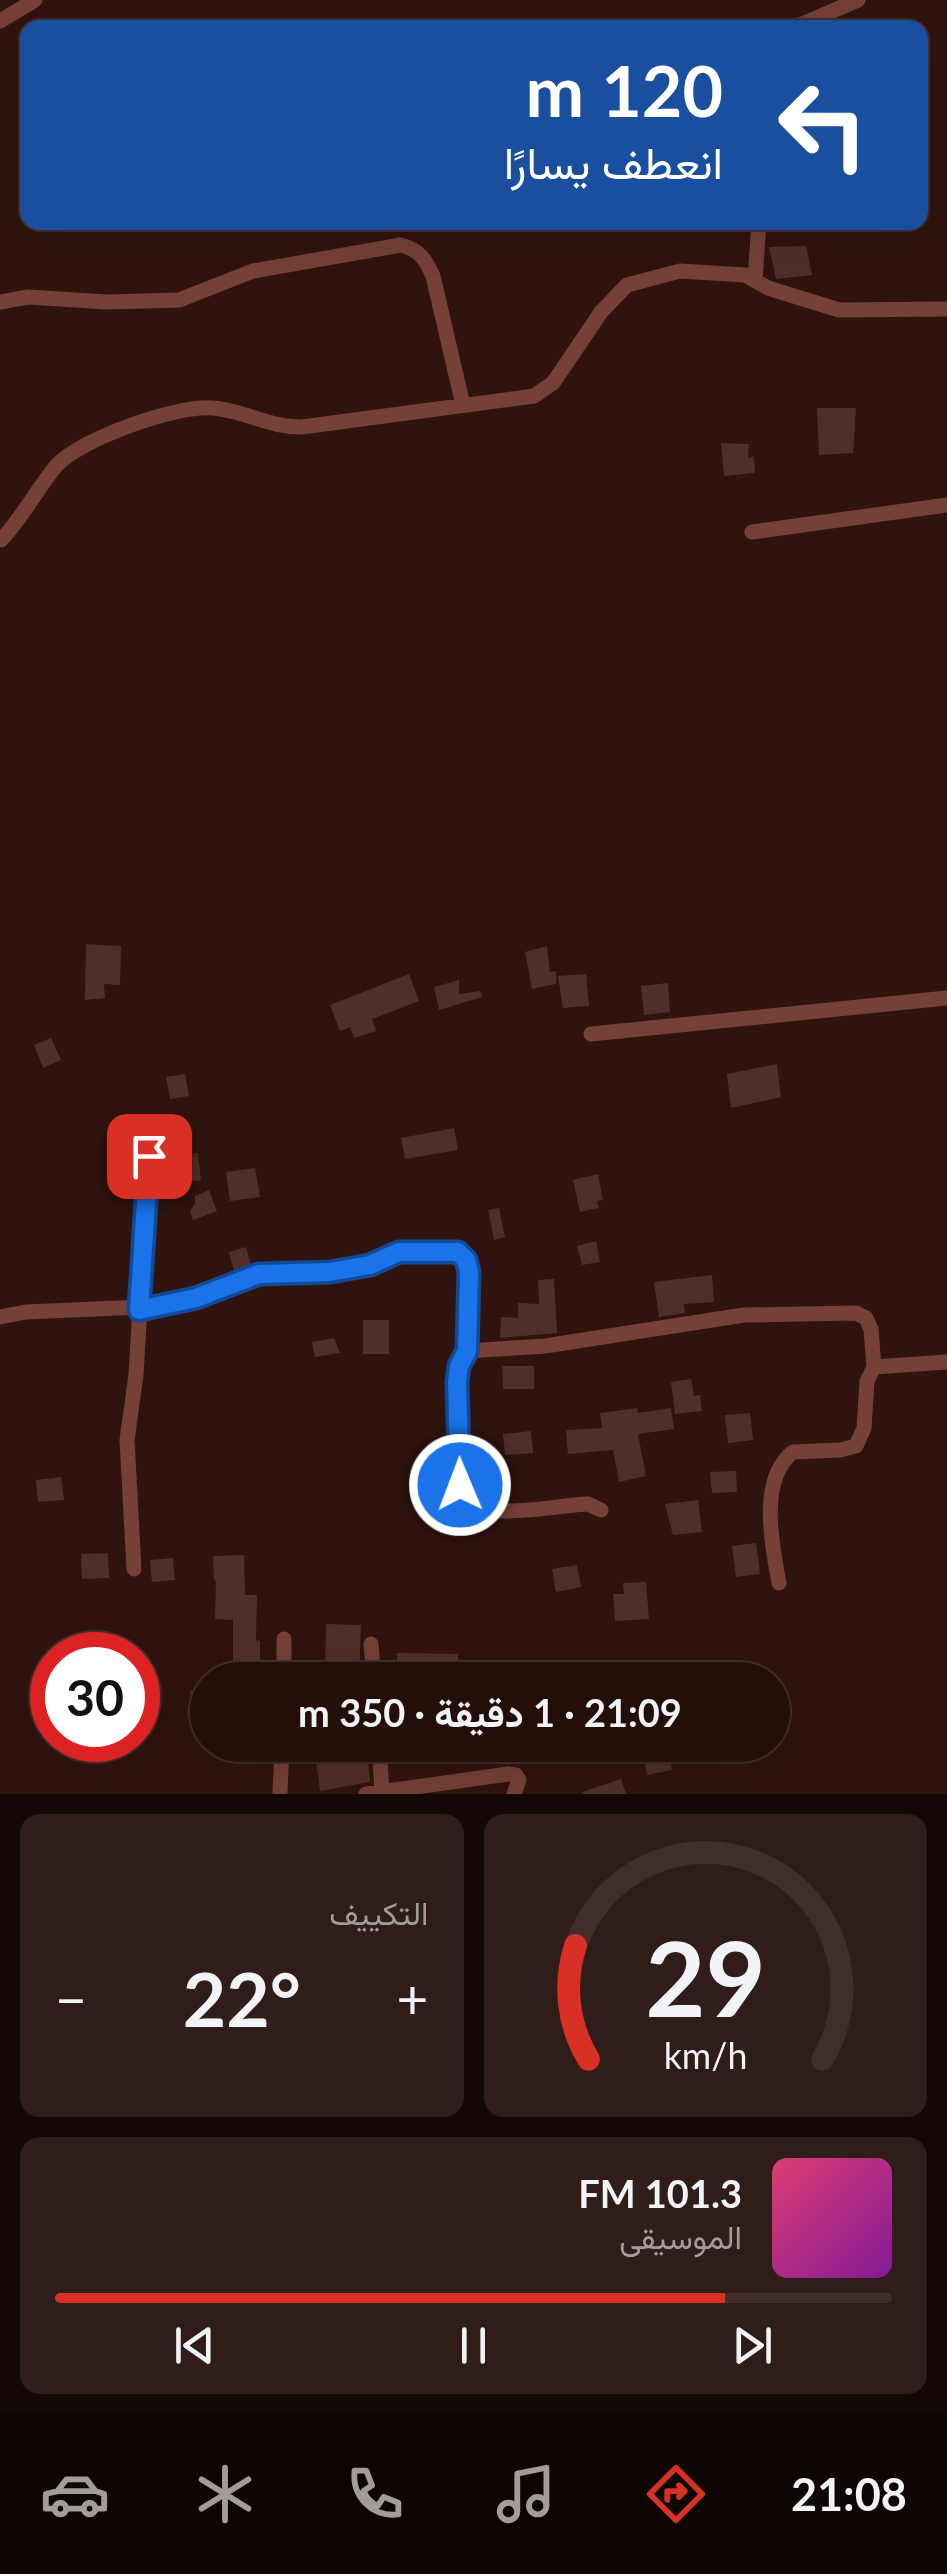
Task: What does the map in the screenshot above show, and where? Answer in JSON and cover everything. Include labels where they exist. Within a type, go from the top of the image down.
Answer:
[{"type":"street","points":[[0,21],[36,0]]},
{"type":"street","points":[[812,20],[858,0]]},
{"type":"street","points":[[755,279],[758,230]]},
{"type":"street","points":[[0,302],[28,297],[108,302],[179,300],[253,271],[401,245],[414,248],[424,257],[434,276],[462,406]]},
{"type":"street","points":[[1,540],[29,509],[58,465],[76,450],[156,416],[210,408],[233,411],[285,428],[534,396],[553,383],[601,312],[627,285],[680,271],[732,272],[768,288],[839,310],[947,309]]},
{"type":"street","points":[[752,532],[947,505]]},
{"type":"street","points":[[592,1034],[947,998]]},
{"type":"street","points":[[134,1569],[127,1440],[136,1375],[149,1156]]},
{"type":"street","points":[[0,1317],[73,1310],[139,1310],[196,1298],[259,1274],[330,1272],[370,1265],[399,1252],[458,1252],[466,1260],[469,1272],[467,1351],[459,1366],[457,1382],[460,1485],[464,1499],[477,1509],[496,1512],[588,1504],[602,1510]]},
{"type":"street","points":[[467,1351],[544,1346],[744,1314],[856,1313],[866,1318],[871,1329],[874,1367],[868,1382],[860,1440],[840,1450],[793,1452],[780,1467],[768,1526],[778,1583]]},
{"type":"street","points":[[874,1367],[947,1362]]},
{"type":"street","points":[[284,1639],[284,1662]]},
{"type":"street","points":[[371,1644],[372,1662]]},
{"type":"street","points":[[280,1794],[281,1762]]},
{"type":"street","points":[[377,1762],[374,1793],[508,1774],[516,1775],[518,1780],[514,1794]]},
{"type":"building","points":[[806,246],[812,275],[776,279],[769,247]]},
{"type":"building","points":[[817,408],[856,408],[853,453],[819,455]]},
{"type":"building","points":[[721,443],[749,444],[748,458],[754,456],[755,473],[724,476]]},
{"type":"building","points":[[86,944],[121,946],[120,985],[104,984],[105,998],[85,1000]]},
{"type":"building","points":[[547,946],[550,972],[556,971],[556,984],[532,989],[525,952]]},
{"type":"building","points":[[409,974],[419,1001],[372,1019],[376,1031],[354,1038],[350,1027],[340,1031],[330,1005]]},
{"type":"building","points":[[586,974],[589,1006],[563,1008],[558,976]]},
{"type":"building","points":[[459,980],[459,994],[480,991],[482,997],[439,1010],[434,987]]},
{"type":"building","points":[[668,983],[670,1012],[644,1015],[641,986]]},
{"type":"building","points":[[51,1038],[61,1060],[43,1068],[34,1045]]},
{"type":"building","points":[[777,1064],[781,1097],[731,1108],[727,1074]]},
{"type":"building","points":[[185,1074],[189,1096],[170,1099],[166,1077]]},
{"type":"building","points":[[454,1128],[458,1150],[405,1159],[401,1138]]},
{"type":"building","points":[[198,1153],[201,1180],[181,1182],[178,1156]]},
{"type":"building","points":[[255,1168],[260,1197],[230,1201],[226,1172]]},
{"type":"building","points":[[598,1174],[603,1200],[597,1201],[599,1208],[580,1212],[573,1180]]},
{"type":"building","points":[[209,1190],[217,1211],[193,1220],[190,1211],[195,1196]]},
{"type":"building","points":[[499,1208],[505,1237],[494,1240],[488,1210]]},
{"type":"building","points":[[596,1241],[600,1262],[582,1265],[577,1246]]},
{"type":"building","points":[[246,1247],[251,1265],[234,1271],[229,1252]]},
{"type":"building","points":[[712,1275],[714,1302],[684,1304],[685,1313],[659,1317],[654,1282]]},
{"type":"building","points":[[554,1279],[557,1333],[500,1338],[501,1317],[518,1318],[518,1303],[539,1304],[538,1280]]},
{"type":"building","points":[[363,1320],[389,1320],[389,1354],[363,1354]]},
{"type":"building","points":[[334,1338],[340,1353],[315,1357],[312,1342]]},
{"type":"building","points":[[502,1366],[534,1366],[534,1389],[503,1389]]},
{"type":"building","points":[[691,1379],[694,1396],[700,1395],[702,1411],[675,1414],[671,1382]]},
{"type":"building","points":[[637,1408],[638,1413],[671,1408],[674,1429],[638,1434],[646,1476],[619,1482],[613,1450],[568,1454],[566,1430],[602,1428],[600,1413]]},
{"type":"building","points":[[750,1413],[753,1440],[728,1443],[725,1415]]},
{"type":"building","points":[[531,1431],[533,1453],[505,1455],[503,1434]]},
{"type":"building","points":[[736,1471],[737,1492],[712,1493],[710,1472]]},
{"type":"building","points":[[61,1477],[64,1500],[38,1502],[36,1480]]},
{"type":"building","points":[[698,1500],[702,1532],[673,1535],[665,1504]]},
{"type":"building","points":[[756,1543],[760,1574],[736,1577],[732,1546]]},
{"type":"building","points":[[108,1553],[109,1578],[82,1579],[81,1554]]},
{"type":"building","points":[[244,1555],[245,1595],[257,1595],[256,1640],[260,1641],[260,1662],[233,1662],[233,1620],[215,1619],[213,1556]]},
{"type":"building","points":[[173,1558],[175,1580],[152,1582],[150,1560]]},
{"type":"building","points":[[577,1565],[581,1587],[556,1592],[552,1569]]},
{"type":"building","points":[[646,1582],[649,1619],[615,1621],[613,1594],[624,1594],[623,1583]]},
{"type":"building","points":[[326,1624],[361,1625],[360,1662],[325,1662]]},
{"type":"building","points":[[397,1653],[458,1654],[458,1662],[397,1662]]},
{"type":"building","points":[[316,1762],[368,1762],[370,1782],[320,1791]]},
{"type":"building","points":[[645,1762],[670,1762],[672,1770],[647,1775]]},
{"type":"building","points":[[621,1779],[626,1794],[582,1792]]},
{"type":"route","points":[[149,1156],[139,1310],[196,1298],[259,1274],[330,1272],[370,1265],[399,1252],[444,1250],[458,1252],[466,1260],[467,1351],[459,1366],[457,1382],[460,1485]]}]
